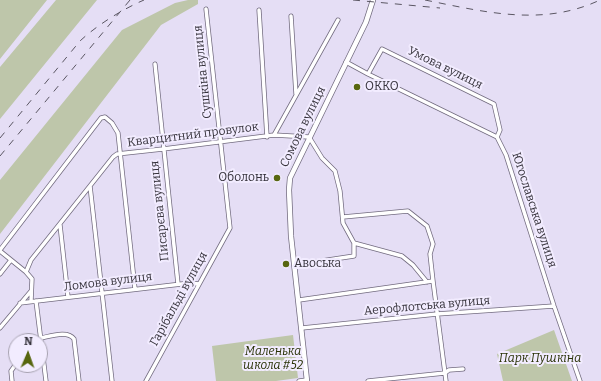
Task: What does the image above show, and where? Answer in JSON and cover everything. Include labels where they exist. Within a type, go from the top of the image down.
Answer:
[{"type":"main road","name":"Сомова вулиця","points":[[307,380],[291,236],[289,190],[290,178],[361,32],[373,0]]},
{"type":"street","name":"Сушкіна вулиця","points":[[206,10],[230,228]]},
{"type":"street","points":[[258,10],[268,137]]},
{"type":"street","points":[[291,16],[296,95]]},
{"type":"street","points":[[274,135],[338,20]]},
{"type":"street","name":"Умова вулиця","points":[[368,74],[382,49],[494,104],[500,130],[497,137]]},
{"type":"street","points":[[346,62],[497,137]]},
{"type":"street","name":"Писарєва вулиця","points":[[155,64],[178,284]]},
{"type":"street","points":[[31,301],[32,279],[0,250],[101,118],[105,117],[112,123],[118,132],[135,289]]},
{"type":"street","name":"Кварцитний провулок","points":[[26,272],[31,260],[115,155],[268,137],[274,135],[309,137]]},
{"type":"street","points":[[295,265],[354,256],[354,243],[344,223],[340,192],[335,171],[322,158],[309,137]]},
{"type":"street","name":"Югославська вулиця","points":[[497,137],[506,155],[554,306],[580,381]]},
{"type":"street","points":[[90,186],[112,381]]},
{"type":"street","points":[[343,217],[409,211],[428,228],[433,244],[430,252],[432,281],[446,381]]},
{"type":"street","points":[[60,224],[68,297]]},
{"type":"street","name":"Гарібальді вулиця","points":[[146,381],[230,228]]},
{"type":"street","points":[[354,243],[402,256],[413,265],[427,282]]},
{"type":"street","points":[[0,274],[11,260]]},
{"type":"street","points":[[299,300],[432,281]]},
{"type":"street","name":"Ломова вулиця","points":[[20,303],[178,284],[199,284]]},
{"type":"street","points":[[0,328],[20,303],[32,291]]},
{"type":"street","points":[[36,301],[40,333]]},
{"type":"street","name":"Аерофлотська вулиця","points":[[302,328],[437,314],[554,306]]},
{"type":"street","points":[[48,337],[67,334],[74,339],[79,381]]},
{"type":"street","points":[[368,381],[463,369]]},
{"type":"street","points":[[299,381],[307,380]]},
{"type":"green space","points":[[0,0],[47,0],[0,59]]},
{"type":"green space","points":[[56,0],[97,0],[0,119],[0,67]]},
{"type":"green space","points":[[188,0],[198,0],[198,4],[161,25],[0,234],[0,180],[122,30],[175,3]]},
{"type":"green space","name":"Парк Пушкіна","points":[[554,330],[572,381],[503,381],[497,354]]},
{"type":"green space","name":"Маленька школа #52","points":[[293,335],[298,378],[276,381],[216,381],[212,346]]},
{"type":"railway","points":[[0,156],[130,0]]},
{"type":"railway","points":[[0,138],[80,41],[110,18],[144,0]]},
{"type":"railway","points":[[353,0],[440,8]]},
{"type":"railway","points":[[425,0],[470,9],[514,15],[557,13],[579,8],[600,0]]},
{"type":"place","name":"ОККО","points":[[357,87]]},
{"type":"place","name":"Оболонь","points":[[277,178]]},
{"type":"place","name":"Авоська","points":[[286,264]]}]
